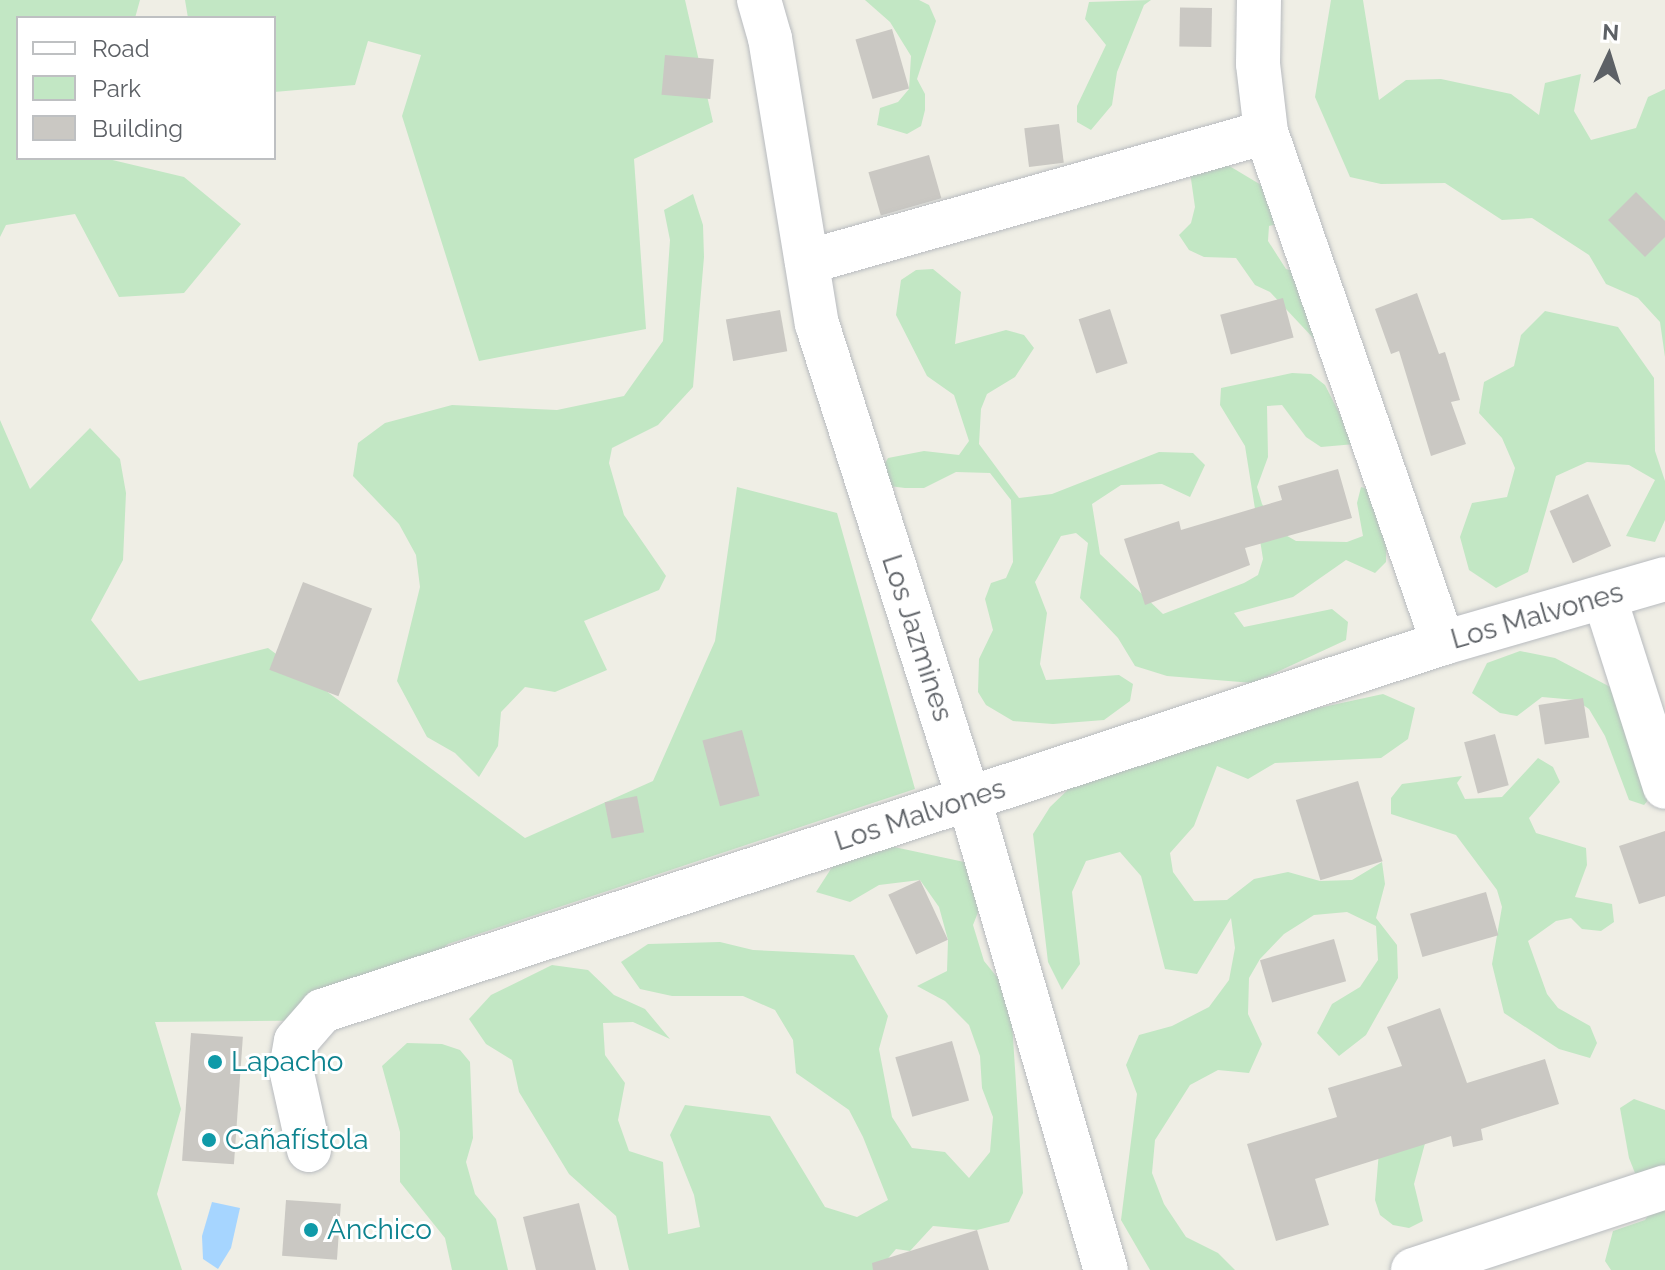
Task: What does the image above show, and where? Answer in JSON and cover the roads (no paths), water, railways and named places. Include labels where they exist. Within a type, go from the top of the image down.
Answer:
[{"type":"street","name":"Los Jazmines","points":[[759,0],[770,38],[817,324],[969,799],[1106,1270]]},
{"type":"street","points":[[1259,0],[1258,64],[1266,132],[1443,643]]},
{"type":"street","points":[[807,262],[1266,132]]},
{"type":"street","name":"Los Malvones","points":[[309,1150],[291,1069],[296,1041],[322,1011],[1443,643],[1605,599],[1665,579]]},
{"type":"street","points":[[1605,599],[1665,787]]},
{"type":"street","points":[[1413,1270],[1665,1187]]},
{"type":"water","points":[[212,1202],[240,1208],[231,1248],[218,1269],[203,1259],[202,1236]]},
{"type":"place","name":"Lapacho","points":[[215,1062]]},
{"type":"place","name":"Cañafístola","points":[[209,1140]]},
{"type":"place","name":"Anchico","points":[[311,1230]]}]
